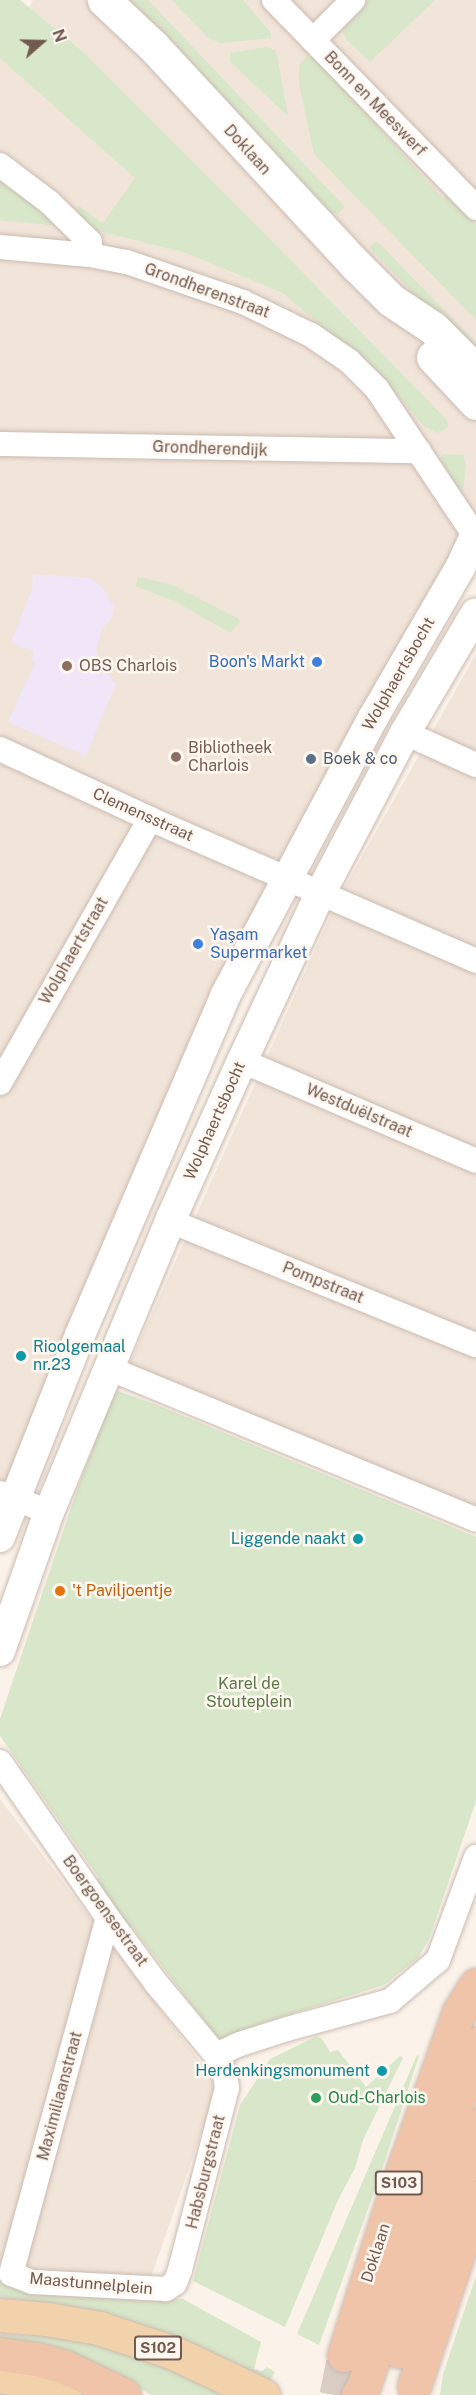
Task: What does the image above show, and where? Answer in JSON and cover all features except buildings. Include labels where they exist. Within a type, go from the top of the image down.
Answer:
[{"type":"highway","name":"Doklaan","points":[[344,2355],[396,2190],[451,2034],[459,2012],[476,1985]]},
{"type":"highway","points":[[358,2395],[364,2385],[476,2044]]},
{"type":"highway","points":[[382,2395],[476,2126]]},
{"type":"highway","points":[[414,2386],[476,2198]]},
{"type":"highway","points":[[0,2354],[36,2359],[65,2367],[124,2395]]},
{"type":"main road","name":"Doklaan","points":[[104,0],[153,46],[263,168],[391,300],[419,341],[476,403]]},
{"type":"main road","name":"Doklaan","points":[[391,300],[433,328],[476,371]]},
{"type":"main road","name":"S102","points":[[0,2315],[46,2319],[99,2328],[172,2352],[264,2395]]},
{"type":"main road","points":[[0,2376],[28,2380],[59,2393]]},
{"type":"street","name":"Bonn en Meeswerf","points":[[274,0],[476,208]]},
{"type":"street","points":[[313,40],[353,0]]},
{"type":"street","points":[[0,165],[49,202],[90,242],[90,255]]},
{"type":"street","name":"Grondherenstraat","points":[[0,247],[90,255],[127,262],[243,302],[311,335],[348,362],[377,389],[419,451],[473,547]]},
{"type":"street","name":"Grondherendijk","points":[[0,444],[419,451]]},
{"type":"street","name":"Wolphaertsbocht","points":[[0,1537],[7,1496],[80,1335],[225,996],[373,718],[473,547]]},
{"type":"street","name":"Wolphaertsbocht","points":[[0,1651],[49,1512],[108,1368],[170,1221],[242,1061],[320,894],[405,733],[476,613]]},
{"type":"street","points":[[405,733],[476,765]]},
{"type":"street","name":"Clemensstraat","points":[[0,749],[150,819],[287,877],[320,894]]},
{"type":"street","name":"Wolphaertstraat","points":[[0,1083],[150,819]]},
{"type":"street","points":[[320,894],[476,961]]},
{"type":"street","name":"Westduëlstraat","points":[[242,1061],[476,1161]]},
{"type":"street","name":"Pompstraat","points":[[170,1221],[476,1346]]},
{"type":"street","points":[[108,1368],[476,1520]]},
{"type":"street","points":[[7,1496],[49,1512]]},
{"type":"street","name":"Boergoensestraat","points":[[0,1762],[108,1918],[156,1983],[216,2055]]},
{"type":"street","points":[[216,2055],[240,2044],[287,2029],[390,2001],[438,1960],[476,1857]]},
{"type":"street","name":"Maximiliaanstraat","points":[[11,2274],[108,1918]]},
{"type":"street","name":"Habsburgstraat","points":[[171,2287],[180,2270],[227,2088],[225,2074],[216,2055]]},
{"type":"street","name":"Maastunnelplein","points":[[11,2274],[32,2282],[162,2290],[171,2287]]},
{"type":"shaded area","points":[[33,0],[476,0],[476,519],[278,879],[0,1500],[0,38],[9,41]]},
{"type":"shaded area","name":"OBS Charlois","points":[[33,574],[90,578],[103,588],[114,607],[111,619],[102,629],[96,651],[103,669],[116,684],[86,756],[8,722],[35,662],[31,660],[34,652],[11,642],[32,589]]},
{"type":"shaded area","points":[[476,654],[476,1507],[129,1365],[337,901]]},
{"type":"shaded area","points":[[0,1799],[218,2085],[110,2395],[0,2395]]},
{"type":"green space","points":[[0,0],[20,0],[83,52],[447,420],[448,427],[438,433],[425,427],[382,377],[283,293],[186,253],[88,228],[74,214],[79,206],[103,223],[135,178],[0,58]]},
{"type":"green space","points":[[130,0],[148,0],[345,207],[338,214],[325,213],[217,91]]},
{"type":"green space","points":[[172,0],[243,0],[271,33],[271,38],[220,43],[207,37]]},
{"type":"green space","points":[[369,0],[435,0],[370,62],[347,40],[342,31]]},
{"type":"green space","points":[[267,47],[275,50],[277,55],[288,116],[230,62],[230,53]]},
{"type":"green space","points":[[307,56],[315,57],[443,199],[447,195],[476,225],[476,320],[314,154],[299,84],[299,65]]},
{"type":"green space","points":[[0,171],[68,227],[0,220]]},
{"type":"green space","points":[[377,241],[476,343],[476,360],[369,247]]},
{"type":"green space","points":[[443,454],[463,455],[466,465],[463,490],[453,482],[441,459]]},
{"type":"green space","points":[[138,577],[170,584],[239,619],[240,622],[230,633],[176,602],[136,586]]},
{"type":"green space","name":"Karel de Stouteplein","points":[[115,1390],[157,1405],[476,1537],[476,1801],[429,1939],[418,1958],[384,1985],[262,2023],[221,2043],[132,1927],[127,1930],[94,1882],[99,1878],[0,1736],[0,1719],[78,1487]]},
{"type":"green space","points":[[317,2036],[323,2040],[330,2052],[338,2050],[366,2087],[400,2056],[403,2058],[363,2140],[355,2168],[338,2200],[285,2327],[193,2281],[240,2105],[270,2059]]},
{"type":"green space","points":[[417,2055],[419,2056],[379,2178],[319,2345],[297,2334]]},
{"type":"green space","points":[[476,2276],[476,2395],[440,2395],[443,2374]]},
{"type":"green space","points":[[0,2279],[12,2288],[183,2299],[261,2342],[254,2369],[262,2371],[267,2367],[275,2372],[268,2384],[23,2301],[0,2296]]},
{"type":"green space","points":[[0,2335],[60,2336],[140,2355],[236,2395],[151,2395],[113,2373],[0,2345]]},
{"type":"tunnel","points":[[336,2395],[344,2355]]},
{"type":"place","name":"Boon's Markt","points":[[317,662]]},
{"type":"place","name":"OBS Charlois","points":[[67,666]]},
{"type":"place","name":"Bibliotheek Charlois","points":[[176,757]]},
{"type":"place","name":"Boek & co","points":[[311,759]]},
{"type":"place","name":"Yaşam Supermarket","points":[[198,944]]},
{"type":"place","name":"Rioolgemaal nr.23","points":[[21,1356]]},
{"type":"place","name":"Liggende naakt","points":[[358,1539]]},
{"type":"place","name":"'t Paviljoentje","points":[[60,1591]]},
{"type":"place","name":"Herdenkingsmonument","points":[[382,2071]]},
{"type":"place","name":"Oud-Charlois","points":[[316,2098]]}]
